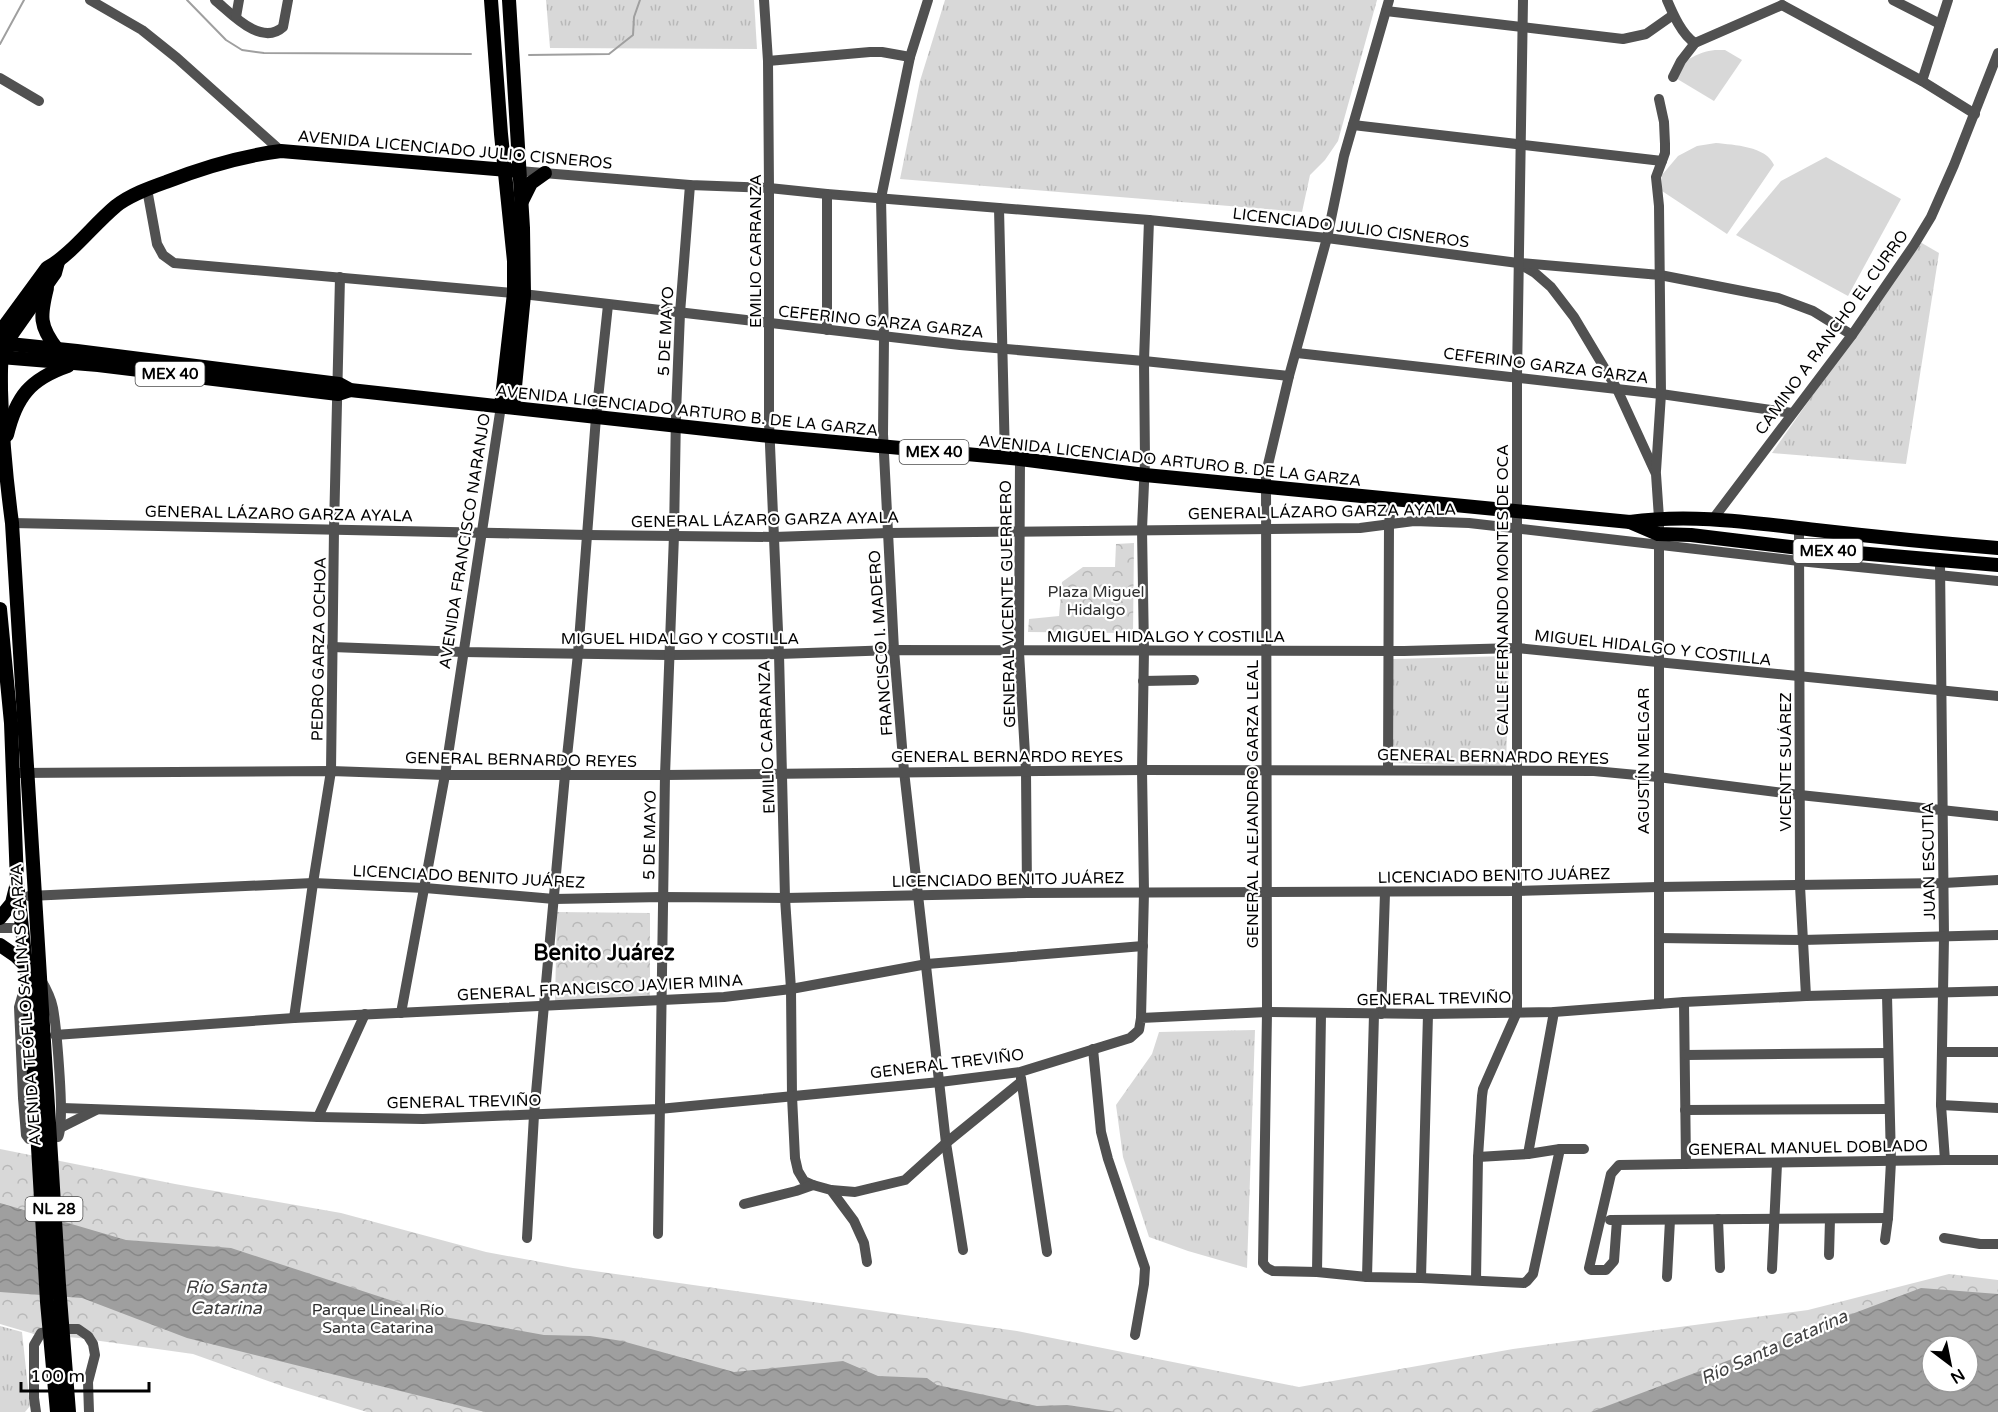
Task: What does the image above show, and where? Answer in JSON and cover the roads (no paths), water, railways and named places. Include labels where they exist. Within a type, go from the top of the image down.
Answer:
[{"type":"main road","name":"AVENIDA FRANCISCO NARANJO","points":[[491,0],[501,134],[519,294]]},
{"type":"main road","name":"AVENIDA FRANCISCO NARANJO","points":[[507,407],[519,294],[521,203],[509,0]]},
{"type":"main road","points":[[512,55],[498,87],[505,91],[517,116]]},
{"type":"main road","points":[[473,168],[485,164],[494,156],[500,146],[501,134]]},
{"type":"main road","name":"AVENIDA LICENCIADO JULIO CISNEROS","points":[[1,347],[23,298],[47,268],[58,262],[118,204],[147,189],[220,162],[252,154],[281,151],[519,171]]},
{"type":"main road","points":[[521,203],[531,183],[545,173]]},
{"type":"main road","name":"AVENIDA LICENCIADO JULIO CISNEROS","points":[[1,347],[55,273],[58,262]]},
{"type":"main road","points":[[48,283],[42,307],[42,326],[57,350]]},
{"type":"main road","points":[[0,312],[23,298]]},
{"type":"main road","name":"AVENIDA LICENCIADO ARTURO B. DE LA GARZA","points":[[1,347],[138,358],[342,389]]},
{"type":"main road","name":"AVENIDA LICENCIADO ARTURO B. DE LA GARZA","points":[[1,347],[74,363],[342,389],[884,448],[1020,459],[1145,475],[1630,522],[1659,518],[1713,519],[1998,548]]},
{"type":"main road","name":"AVENIDA TEÓFILO SALINAS GARZA","points":[[1,347],[3,451],[12,523],[6,558],[20,773],[34,896],[34,981],[47,1302],[57,1412]]},
{"type":"main road","points":[[3,451],[12,412],[22,396],[36,381],[50,372],[74,363]]},
{"type":"main road","name":"AVENIDA LICENCIADO ARTURO B. DE LA GARZA","points":[[1630,522],[1658,539],[1691,535],[1751,542],[1799,554],[1941,569],[1998,565]]},
{"type":"main road","points":[[1712,550],[1717,546],[1746,545],[1751,542]]},
{"type":"main road","name":"AVENIDA TEÓFILO SALINAS GARZA","points":[[0,609],[11,723],[20,773],[19,897],[26,966],[34,981]]},
{"type":"main road","points":[[0,918],[12,903],[18,882]]},
{"type":"main road","points":[[0,944],[26,966]]},
{"type":"main road","name":"AVENIDA TEÓFILO SALINAS GARZA","points":[[35,1005],[69,1412]]},
{"type":"street","points":[[90,0],[142,30],[177,58],[281,151]]},
{"type":"street","points":[[215,0],[246,25],[261,32],[280,30],[285,24],[288,0]]},
{"type":"street","points":[[236,17],[239,0]]},
{"type":"street","name":"EMILIO CARRANZA","points":[[764,0],[768,61],[770,188],[770,436],[783,773],[785,898],[791,988],[792,1096],[795,1158],[798,1171],[804,1181],[813,1185]]},
{"type":"street","name":"FRANCISCO I. MADERO","points":[[928,0],[910,57],[881,198],[884,448],[894,650],[904,771],[946,1143],[963,1250]]},
{"type":"street","name":"CALLE FERNANDO MONTES DE OCA","points":[[1476,1280],[1478,1157],[1483,1089],[1517,1011],[1517,376],[1523,0]]},
{"type":"street","points":[[1667,0],[1690,40],[1695,43]]},
{"type":"street","points":[[1893,0],[1940,24]]},
{"type":"street","points":[[1922,81],[1948,0]]},
{"type":"street","points":[[1673,77],[1681,61],[1695,43],[1782,2],[1922,81],[1975,114]]},
{"type":"street","points":[[1387,5],[1522,27],[1630,39],[1646,34],[1674,15]]},
{"type":"street","name":"GENERAL ALEJANDRO GARZA LEAL","points":[[1317,1272],[1273,1271],[1263,1263],[1268,769],[1266,473],[1289,376],[1327,238],[1344,156],[1387,5]]},
{"type":"street","points":[[768,61],[870,52],[910,57]]},
{"type":"street","name":"CAMINO A RANCHO EL CURRO","points":[[1713,519],[1852,335],[1914,245],[1931,217],[1998,53]]},
{"type":"street","points":[[0,78],[39,101]]},
{"type":"street","points":[[1656,474],[1661,394],[1656,177],[1665,153],[1665,122],[1659,99]]},
{"type":"street","points":[[1353,125],[1662,161]]},
{"type":"street","name":"AVENIDA LICENCIADO JULIO CISNEROS","points":[[519,171],[881,198]]},
{"type":"street","name":"5 DE MAYO","points":[[658,1234],[665,776],[680,313],[690,185]]},
{"type":"street","name":"CEFERINO GARZA GARZA","points":[[147,189],[157,244],[163,255],[174,262],[519,294],[1004,350],[1144,360],[1289,376]]},
{"type":"street","points":[[827,194],[827,330]]},
{"type":"street","name":"LICENCIADO JULIO CISNEROS","points":[[881,198],[1149,220],[1327,238],[1518,263],[1551,286],[1574,317],[1617,389],[1656,474],[1659,518]]},
{"type":"street","points":[[999,208],[1005,459]]},
{"type":"street","points":[[1141,1018],[1144,892],[1142,529],[1145,475],[1144,360],[1149,220]]},
{"type":"street","points":[[1518,263],[1660,275],[1778,298],[1813,312],[1852,335]]},
{"type":"street","name":"PEDRO GARZA OCHOA","points":[[294,1018],[331,771],[334,529],[342,389],[340,277]]},
{"type":"street","points":[[527,1238],[534,1115],[578,654],[596,417],[608,305]]},
{"type":"street","name":"CEFERINO GARZA GARZA","points":[[1297,353],[1517,376],[1792,413]]},
{"type":"street","name":"AVENIDA FRANCISCO NARANJO","points":[[401,1012],[445,775],[483,532],[507,407]]},
{"type":"street","name":"GENERAL VICENTE GUERRERO","points":[[1020,459],[1019,652],[1026,771],[1027,893]]},
{"type":"street","points":[[1389,769],[1389,523],[1392,499]]},
{"type":"street","name":"AGUSTÍN MELGAR","points":[[1659,518],[1659,1004]]},
{"type":"street","name":"GENERAL LÁZARO GARZA AYALA","points":[[12,523],[774,537],[1142,529],[1360,528],[1389,523],[1435,521],[1658,539],[1712,550],[1799,554]]},
{"type":"street","name":"VICENTE SUÁREZ","points":[[1800,528],[1800,886],[1806,996]]},
{"type":"street","points":[[1941,569],[1998,581]]},
{"type":"street","name":"JUAN ESCUTIA","points":[[1941,569],[1944,883],[1941,1105],[1945,1160]]},
{"type":"street","name":"MIGUEL HIDALGO Y COSTILLA","points":[[332,647],[463,652],[669,655],[894,650],[1404,651],[1517,648],[1998,696]]},
{"type":"street","points":[[1143,681],[1194,680]]},
{"type":"street","name":"GENERAL BERNARDO REYES","points":[[20,773],[331,771],[445,775],[665,776],[904,771],[1268,769],[1593,771],[1998,816]]},
{"type":"street","name":"LICENCIADO BENITO JUÁREZ","points":[[19,897],[313,883],[425,888],[554,899],[1144,892],[1385,893],[1944,883],[1998,880]]},
{"type":"street","points":[[1367,1277],[1377,1014],[1385,893]]},
{"type":"street","points":[[0,928],[23,928]]},
{"type":"street","points":[[1659,938],[1802,940],[1998,935]]},
{"type":"street","points":[[0,944],[25,944]]},
{"type":"street","name":"GENERAL FRANCISCO JAVIER MINA","points":[[55,1035],[294,1018],[724,997],[791,988],[927,964],[1143,946]]},
{"type":"street","points":[[34,981],[50,997],[55,1035],[62,1130],[58,1137],[29,1139],[26,1135],[23,1098],[19,1006],[23,993],[34,981]]},
{"type":"street","name":"GENERAL TREVIÑO","points":[[62,1108],[423,1119],[659,1109],[940,1082],[1021,1077],[1093,1049],[1130,1038],[1139,1030],[1141,1018],[1267,1012],[1428,1014],[1554,1012],[1806,996],[1998,991]]},
{"type":"street","points":[[1885,1239],[1891,1161],[1887,995]]},
{"type":"street","points":[[1684,1002],[1686,1164]]},
{"type":"street","points":[[1528,1154],[1554,1012]]},
{"type":"street","points":[[318,1117],[365,1014]]},
{"type":"street","points":[[1321,1014],[1317,1272],[1367,1277],[1527,1281],[1533,1274],[1560,1149]]},
{"type":"street","points":[[1421,1278],[1428,1014]]},
{"type":"street","points":[[1093,1049],[1100,1123],[1108,1159],[1144,1268],[1144,1284],[1136,1335]]},
{"type":"street","points":[[1942,1052],[1998,1052]]},
{"type":"street","points":[[1685,1055],[1888,1053]]},
{"type":"street","points":[[744,1204],[813,1185],[831,1190],[855,1192],[905,1179],[1021,1077]]},
{"type":"street","points":[[1021,1077],[1047,1252]]},
{"type":"street","points":[[1941,1105],[1998,1108]]},
{"type":"street","points":[[62,1130],[98,1109]]},
{"type":"street","points":[[1685,1110],[1889,1109]]},
{"type":"street","points":[[1478,1157],[1528,1154],[1560,1149],[1584,1149]]},
{"type":"street","name":"GENERAL MANUEL DOBLADO","points":[[1599,1219],[1611,1174],[1619,1165],[1998,1160]]},
{"type":"street","points":[[1772,1269],[1777,1164]]},
{"type":"street","points":[[831,1190],[860,1230],[867,1262]]},
{"type":"street","points":[[1617,1220],[1614,1262],[1607,1269],[1592,1271],[1589,1268],[1599,1219],[1888,1218]]},
{"type":"street","points":[[1718,1219],[1720,1268]]},
{"type":"street","points":[[1829,1255],[1830,1219]]},
{"type":"street","points":[[1667,1277],[1670,1220]]},
{"type":"street","points":[[1944,1238],[1980,1244],[1998,1244]]},
{"type":"street","points":[[36,1412],[34,1345],[41,1333],[78,1329],[88,1336],[93,1344],[95,1355],[88,1382],[89,1412]]},
{"type":"water","name":"Río Santa Catarina","points":[[0,1203],[126,1240],[231,1248],[439,1316],[544,1335],[590,1336],[622,1341],[734,1372],[843,1361],[878,1376],[927,1378],[937,1385],[1037,1406],[1067,1405],[1116,1412],[485,1412],[187,1338],[82,1298],[0,1292]]},
{"type":"water","name":"Río Santa Catarina","points":[[1921,1288],[1998,1294],[1998,1412],[1591,1412]]},
{"type":"waterway","points":[[0,44],[24,0]]},
{"type":"waterway","points":[[187,0],[226,40],[242,50],[264,53],[471,54]]},
{"type":"waterway","points":[[529,55],[609,54],[633,35],[634,17],[640,0]]},
{"type":"district","name":"Benito Juárez","points":[[604,952]]},
{"type":"park label","name":"Plaza Miguel Hidalgo","points":[[1096,600]]},
{"type":"park label","name":"Parque Lineal Río Santa Catarina","points":[[378,1318]]}]
